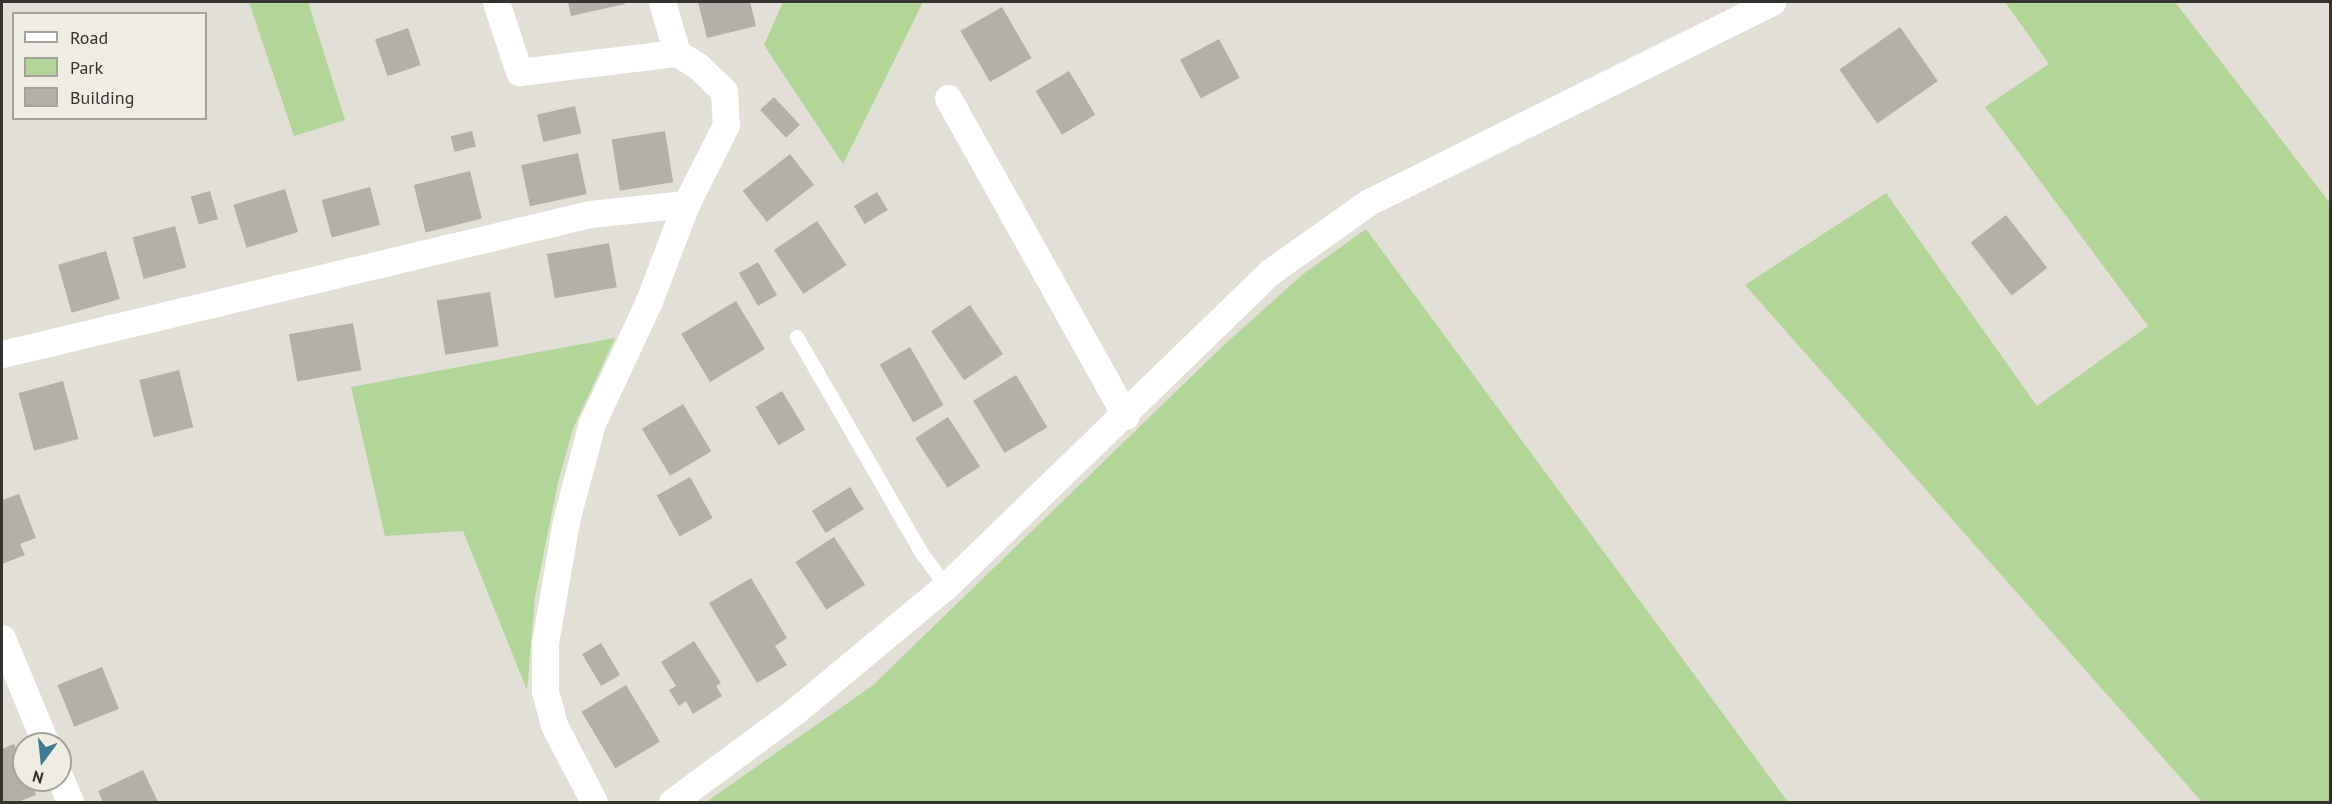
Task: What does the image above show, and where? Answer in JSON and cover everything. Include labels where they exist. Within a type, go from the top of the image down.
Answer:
[{"type":"street","points":[[496,2],[519,72],[677,53],[698,66],[724,91],[726,125],[686,204],[649,301],[592,423],[575,476],[545,642],[545,691],[554,725],[594,802]]},
{"type":"street","points":[[662,2],[677,53]]},
{"type":"street","points":[[672,802],[794,712],[946,586],[1126,416],[1270,272],[1369,202],[1773,2]]},
{"type":"street","points":[[948,98],[1126,416]]},
{"type":"street","points":[[2,354],[590,214],[686,204]]},
{"type":"street","points":[[2,638],[41,732]]},
{"type":"lane","points":[[797,337],[923,555],[946,586]]},
{"type":"green space","points":[[249,2],[308,2],[345,120],[294,136]]},
{"type":"green space","points":[[783,2],[923,2],[843,164],[764,45]]},
{"type":"green space","points":[[2005,2],[2175,2],[2330,203],[2330,802],[2202,802],[1745,285],[1886,193],[2037,406],[2148,326],[1985,107],[2049,64]]},
{"type":"green space","points":[[1366,229],[1788,802],[706,802],[872,686],[1224,345],[1302,275]]},
{"type":"green space","points":[[615,338],[573,429],[558,482],[535,597],[527,690],[463,531],[385,536],[351,387]]},
{"type":"building","points":[[568,2],[624,2],[625,4],[571,16]]},
{"type":"building","points":[[698,2],[750,2],[756,26],[707,38]]},
{"type":"building","points":[[1002,7],[1032,58],[990,82],[960,31]]},
{"type":"building","points":[[1900,27],[1938,81],[1877,124],[1839,69]]},
{"type":"building","points":[[408,28],[421,65],[388,76],[375,39]]},
{"type":"building","points":[[1219,39],[1240,78],[1201,99],[1180,60]]},
{"type":"building","points":[[1069,71],[1095,115],[1062,135],[1036,91]]},
{"type":"building","points":[[774,97],[800,125],[786,138],[760,110]]},
{"type":"building","points":[[575,106],[581,133],[543,142],[537,115]]},
{"type":"building","points":[[472,131],[476,147],[455,152],[451,136]]},
{"type":"building","points":[[665,131],[673,182],[620,191],[612,139]]},
{"type":"building","points":[[578,153],[587,194],[530,206],[521,165]]},
{"type":"building","points":[[790,154],[814,185],[767,222],[743,191]]},
{"type":"building","points":[[470,171],[482,219],[426,233],[414,185]]},
{"type":"building","points":[[370,187],[380,225],[332,238],[322,200]]},
{"type":"building","points":[[285,189],[298,232],[247,248],[233,205]]},
{"type":"building","points":[[210,191],[218,219],[199,224],[191,197]]},
{"type":"building","points":[[877,192],[888,210],[865,224],[854,206]]},
{"type":"building","points":[[2006,215],[2047,268],[2012,296],[1971,243]]},
{"type":"building","points":[[817,221],[847,265],[804,294],[774,250]]},
{"type":"building","points":[[175,226],[186,268],[144,279],[132,237]]},
{"type":"building","points":[[609,243],[617,287],[555,298],[547,254]]},
{"type":"building","points":[[106,251],[120,299],[72,313],[58,265]]},
{"type":"building","points":[[758,262],[777,295],[758,306],[739,273]]},
{"type":"building","points":[[490,292],[499,346],[445,355],[437,300]]},
{"type":"building","points":[[736,301],[765,349],[710,382],[681,334]]},
{"type":"building","points":[[970,305],[1003,354],[964,380],[931,331]]},
{"type":"building","points":[[353,323],[361,370],[297,382],[289,334]]},
{"type":"building","points":[[910,347],[944,405],[913,423],[880,364]]},
{"type":"building","points":[[179,370],[193,427],[153,437],[139,380]]},
{"type":"building","points":[[1016,375],[1047,427],[1005,453],[973,401]]},
{"type":"building","points":[[63,381],[79,439],[34,451],[19,393]]},
{"type":"building","points":[[782,391],[805,430],[779,446],[755,407]]},
{"type":"building","points":[[683,404],[711,451],[670,476],[642,429]]},
{"type":"building","points":[[948,417],[980,466],[947,488],[915,438]]},
{"type":"building","points":[[690,477],[713,518],[680,537],[657,495]]},
{"type":"building","points":[[850,487],[864,509],[826,533],[812,511]]},
{"type":"building","points":[[19,494],[36,538],[20,544],[25,555],[2,564],[2,500]]},
{"type":"building","points":[[834,537],[865,585],[826,610],[795,562]]},
{"type":"building","points":[[751,578],[787,638],[775,646],[787,665],[757,683],[709,603]]},
{"type":"building","points":[[694,641],[721,683],[716,686],[722,696],[693,714],[686,701],[679,706],[669,690],[676,686],[661,662]]},
{"type":"building","points":[[601,643],[620,675],[601,686],[582,654]]},
{"type":"building","points":[[102,667],[119,709],[74,727],[57,685]]},
{"type":"building","points":[[626,685],[660,742],[615,768],[581,712]]},
{"type":"building","points":[[12,745],[12,792],[35,792],[36,795],[18,802],[2,802],[2,749]]},
{"type":"building","points":[[143,770],[158,802],[103,802],[98,791]]}]
